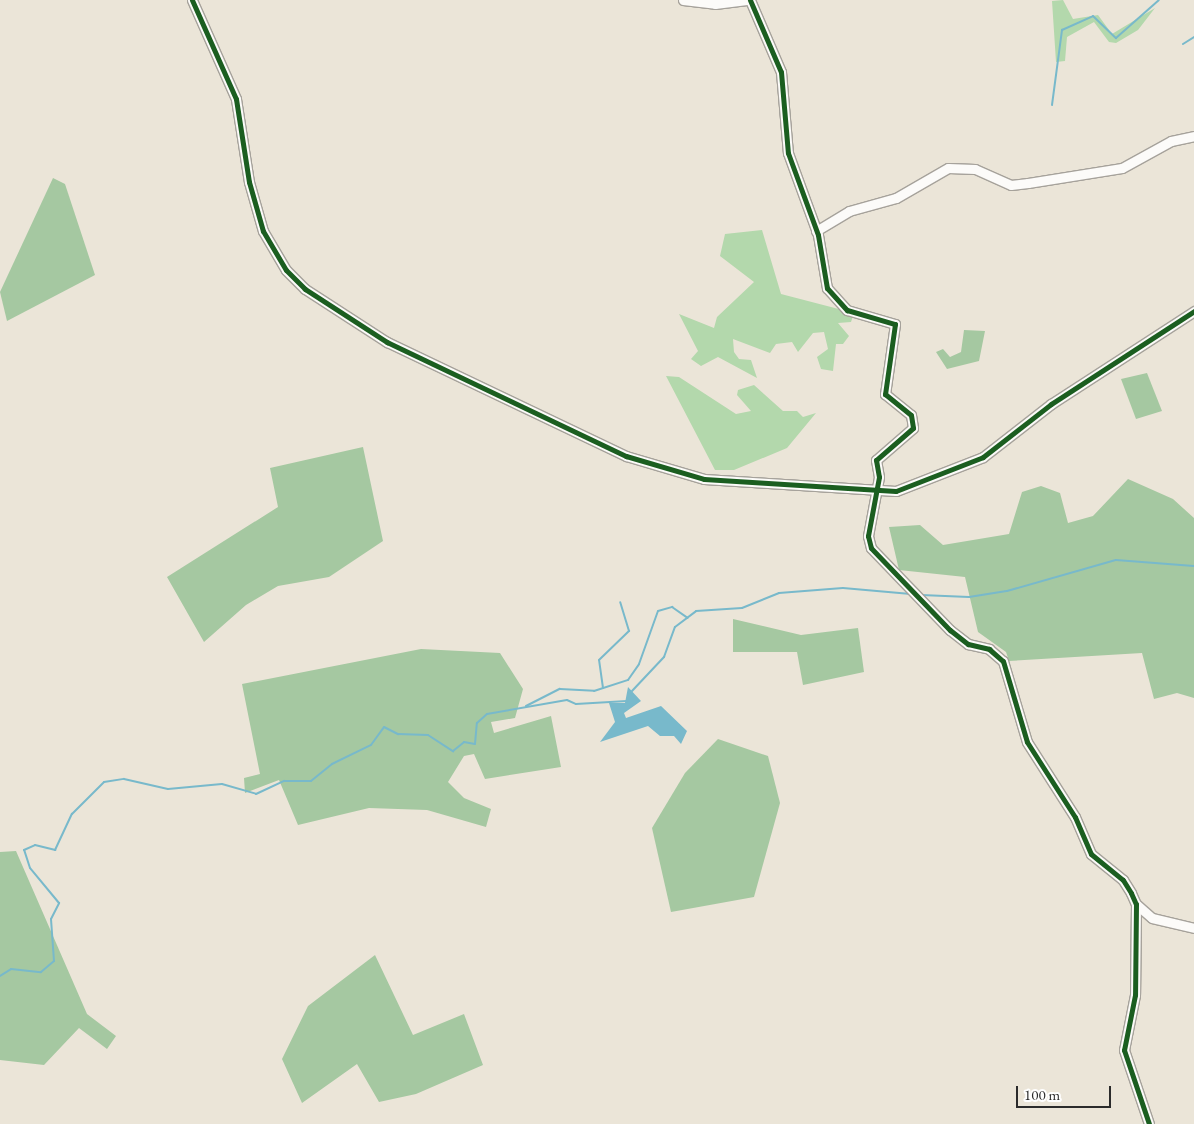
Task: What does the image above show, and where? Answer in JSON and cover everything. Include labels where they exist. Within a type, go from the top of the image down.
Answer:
[{"type":"street","points":[[192,0],[236,99],[249,182],[263,231],[286,270],[305,289],[387,342],[626,456],[704,478],[896,491],[983,457],[1051,404],[1194,311]]},
{"type":"street","points":[[683,0],[715,4],[748,0],[781,72],[789,160],[816,231],[822,272],[834,298],[863,317],[894,324],[885,394],[911,415],[913,428],[876,460],[879,477],[874,491],[868,536],[871,548],[950,630],[968,644],[989,649],[1003,662],[1027,742],[1075,817],[1091,854],[1123,880],[1136,904],[1152,918],[1194,928]]},
{"type":"street","points":[[816,231],[849,211],[896,198],[948,168],[975,169],[1011,185],[1122,168],[1170,141],[1194,136]]},
{"type":"street","points":[[1136,904],[1135,995],[1124,1050],[1149,1124]]},
{"type":"green space","points":[[1063,0],[1073,19],[1098,15],[1112,34],[1155,8],[1138,30],[1116,43],[1109,42],[1094,22],[1067,37],[1065,61],[1056,62],[1052,1]]},
{"type":"green space","points":[[53,178],[65,184],[95,275],[7,321],[0,292]]},
{"type":"green space","points":[[762,230],[781,294],[854,313],[851,322],[838,323],[849,336],[843,344],[836,344],[833,371],[821,369],[817,357],[828,349],[824,332],[813,333],[798,352],[792,342],[776,344],[770,353],[733,339],[734,352],[739,359],[751,360],[757,378],[718,357],[701,366],[691,359],[698,351],[679,314],[714,328],[717,317],[754,282],[720,256],[725,234]]},
{"type":"green space","points":[[964,330],[985,331],[979,361],[947,369],[936,352],[943,349],[950,357],[961,352]]},
{"type":"green space","points":[[1147,373],[1162,411],[1136,419],[1121,379]]},
{"type":"green space","points":[[666,376],[679,377],[736,414],[751,411],[737,395],[738,390],[754,385],[783,411],[797,411],[803,417],[816,413],[787,448],[734,470],[715,470]]},
{"type":"green space","points":[[363,447],[383,541],[329,577],[278,586],[246,605],[204,642],[167,577],[278,507],[270,468]]},
{"type":"green space","points":[[1128,479],[1173,499],[1194,518],[1194,698],[1177,693],[1154,699],[1142,653],[1009,661],[1006,652],[978,632],[965,577],[899,570],[889,527],[920,525],[943,545],[1009,534],[1022,492],[1041,486],[1060,493],[1068,523],[1093,516]]},
{"type":"green space","points":[[733,619],[801,635],[858,628],[864,672],[803,685],[797,652],[733,652]]},
{"type":"green space","points":[[421,649],[500,653],[523,689],[515,718],[491,722],[494,733],[551,716],[561,767],[485,779],[474,754],[464,756],[448,782],[464,798],[491,809],[486,827],[427,810],[369,808],[298,825],[279,780],[245,793],[244,778],[260,774],[242,684]]},
{"type":"green space","points":[[718,739],[768,756],[780,803],[754,897],[671,912],[652,828],[685,773]]},
{"type":"green space","points":[[16,851],[87,1014],[116,1036],[107,1049],[79,1028],[44,1065],[0,1060],[0,852]]},
{"type":"green space","points":[[375,955],[413,1035],[464,1014],[483,1065],[416,1094],[379,1102],[357,1064],[302,1103],[282,1059],[308,1006]]},
{"type":"water","points":[[628,687],[641,701],[624,713],[626,718],[661,706],[687,731],[681,744],[674,736],[660,736],[648,726],[600,742],[615,722],[609,703],[625,703]]},
{"type":"waterway","points":[[1052,105],[1062,30],[1093,16],[1116,38],[1159,0]]},
{"type":"waterway","points":[[1183,44],[1194,37]]},
{"type":"waterway","points":[[921,595],[969,597],[1007,591],[1116,560],[1194,566]]},
{"type":"waterway","points":[[632,691],[664,657],[675,627],[696,611],[742,608],[779,593],[843,588],[911,594]]},
{"type":"waterway","points":[[603,688],[599,660],[629,631],[620,602]]},
{"type":"waterway","points":[[526,706],[560,689],[594,691],[628,680],[639,664],[658,611],[672,607],[688,618]]},
{"type":"waterway","points":[[0,976],[11,969],[41,972],[54,961],[51,919],[59,903],[30,868],[24,850],[35,845],[55,850],[72,814],[104,782],[124,779],[168,789],[222,784],[256,794],[284,781],[311,781],[332,764],[371,745],[384,727],[398,734],[428,735],[453,751],[464,742],[475,744],[477,723],[487,714],[567,700],[576,704],[627,701]]},
{"type":"cycle path","points":[[192,0],[236,99],[249,182],[263,231],[286,270],[305,289],[387,342],[626,456],[704,479],[896,491],[983,457],[1051,404],[1194,311]]},
{"type":"cycle path","points":[[750,0],[781,72],[788,153],[818,235],[827,288],[847,310],[895,324],[885,394],[911,415],[913,428],[876,460],[879,477],[868,536],[871,548],[950,630],[968,644],[989,649],[1003,661],[1027,742],[1075,817],[1091,854],[1123,880],[1131,893],[1136,904],[1135,995],[1124,1050],[1149,1124]]}]
